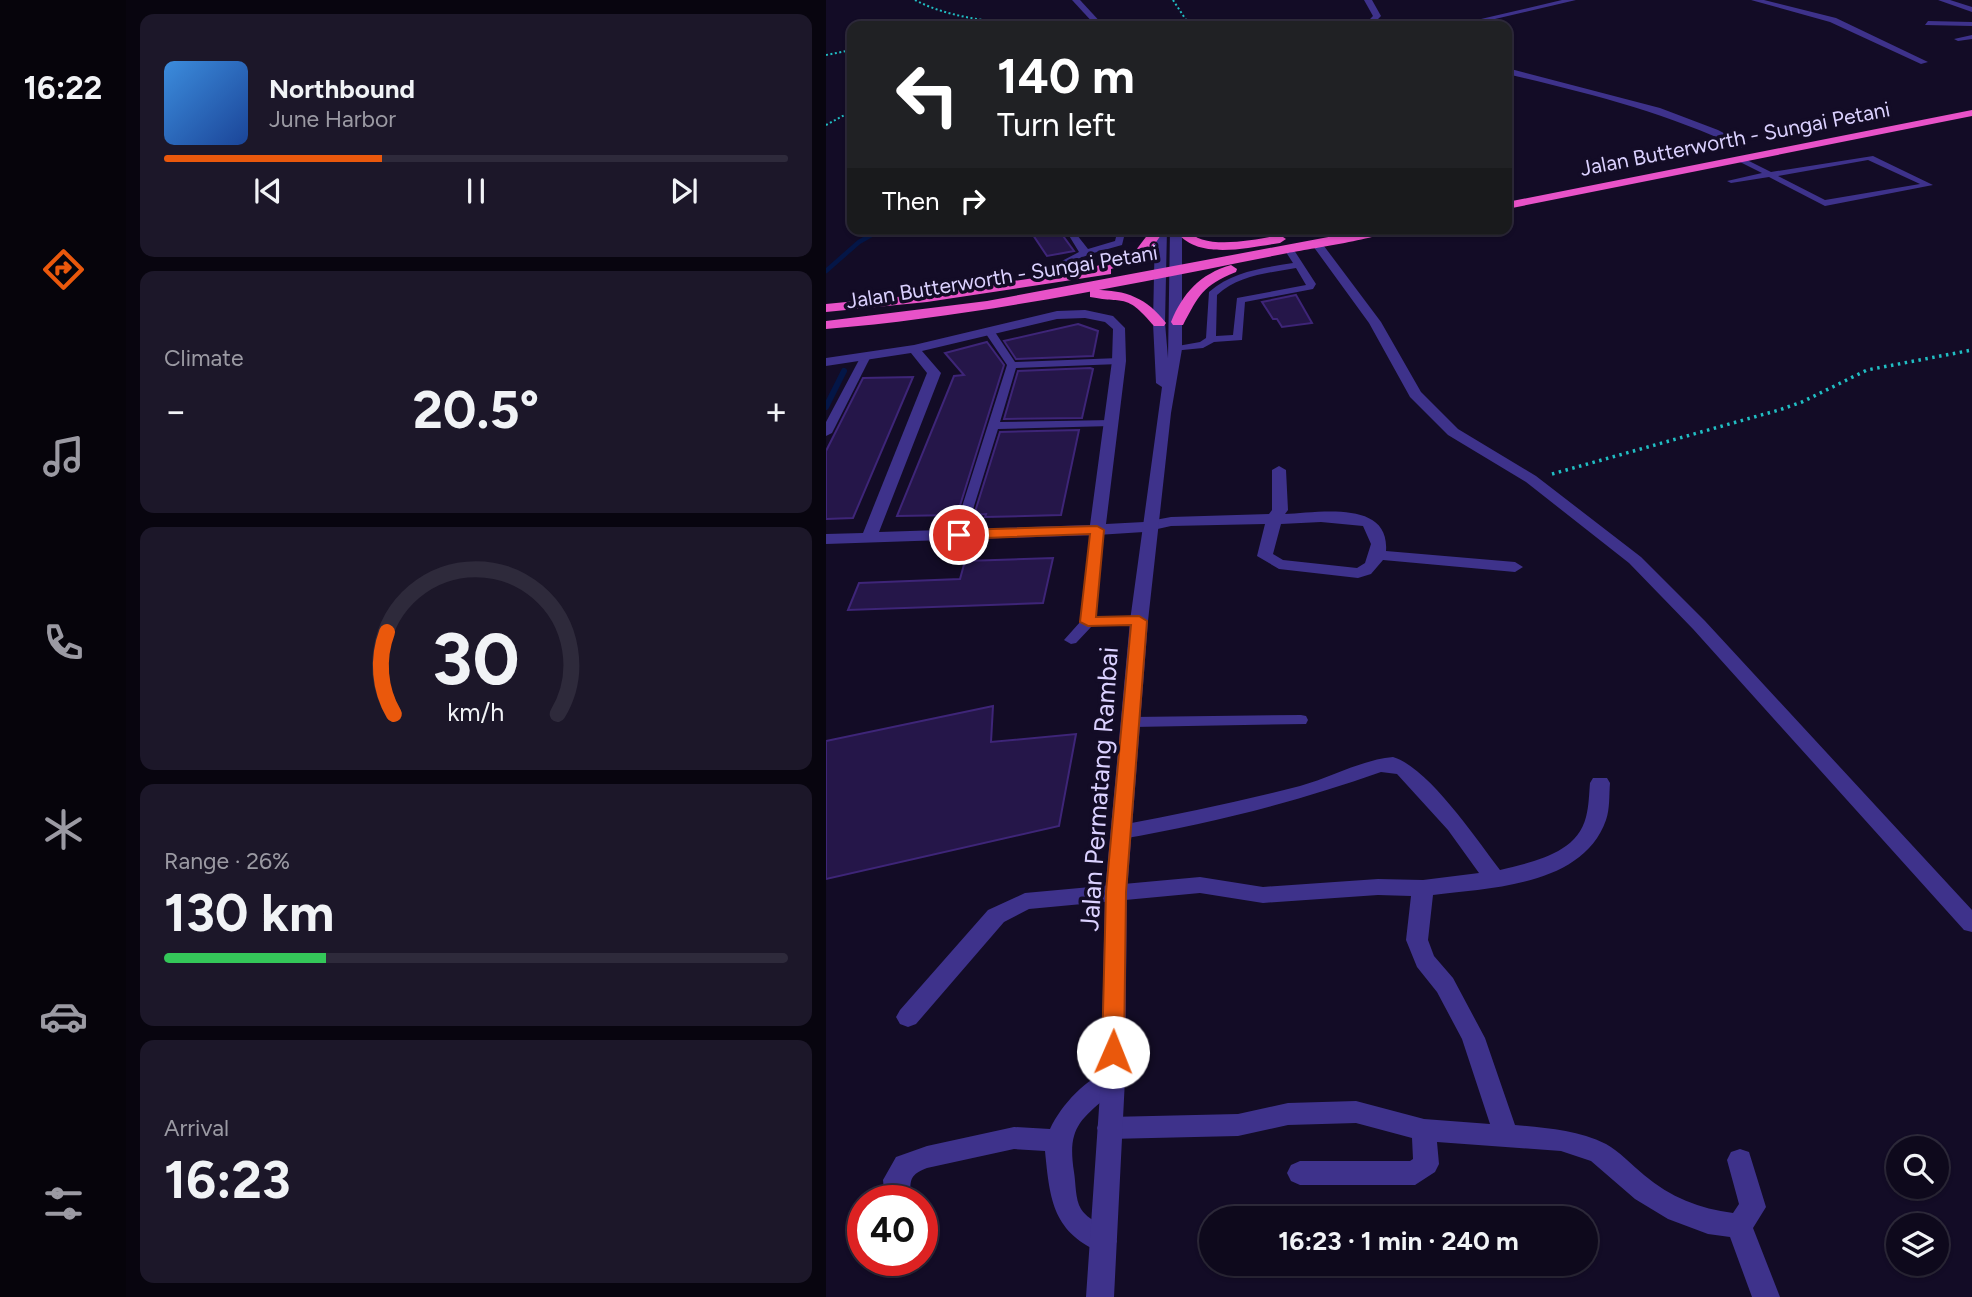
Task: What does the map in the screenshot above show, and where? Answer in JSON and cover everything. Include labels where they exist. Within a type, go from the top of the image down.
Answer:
[{"type":"highway","name":"Jalan Butterworth - Sungai Petani","points":[[1717,151],[1738,144],[1972,103]]},
{"type":"highway","name":"Jalan Butterworth - Sungai Petani","points":[[1512,205],[1972,113]]},
{"type":"highway","points":[[1068,276],[1129,258],[1147,248],[1157,235]]},
{"type":"highway","points":[[1184,235],[1206,245],[1285,244]]},
{"type":"highway","name":"Jalan Butterworth - Sungai Petani","points":[[826,325],[889,320],[1009,301],[1285,244],[1311,235]]},
{"type":"highway","name":"Jalan Butterworth - Sungai Petani","points":[[826,308],[927,298],[1068,276],[1271,254],[1285,244],[1317,244],[1361,235]]},
{"type":"highway","points":[[1178,322],[1192,291],[1206,280],[1271,254]]},
{"type":"highway","points":[[1009,301],[1116,293],[1142,302],[1159,323]]},
{"type":"street","points":[[1076,0],[1095,21]]},
{"type":"street","points":[[1368,0],[1377,16],[1372,21]]},
{"type":"street","points":[[1478,21],[1572,0]]},
{"type":"street","points":[[1755,0],[1833,20],[1924,62]]},
{"type":"street","points":[[1942,0],[1972,10]]},
{"type":"street","points":[[1928,23],[1972,24]]},
{"type":"street","points":[[1958,39],[1972,37]]},
{"type":"street","points":[[1512,72],[1621,99],[1714,132],[1738,144]]},
{"type":"street","points":[[1161,235],[1169,267]]},
{"type":"street","points":[[1169,267],[1177,235]]},
{"type":"street","points":[[1317,244],[1375,322],[1415,394],[1452,432],[1531,479],[1635,560],[1699,625],[1972,924]]},
{"type":"street","name":"Jalan Permatang Rambai","points":[[1100,1297],[1113,1079],[1116,892],[1133,722],[1139,621],[1164,413],[1176,349],[1178,322],[1169,267]]},
{"type":"street","name":"Jalan Permatang Rambai","points":[[1164,413],[1159,323],[1169,267]]},
{"type":"street","points":[[826,362],[914,349],[1057,315],[1085,314],[1109,319],[1119,328],[1119,361],[1097,530]]},
{"type":"street","points":[[869,537],[934,373],[914,349]]},
{"type":"street","points":[[826,539],[1097,530],[1151,527],[1171,521],[1274,519],[1345,517],[1367,521],[1377,534],[1378,555],[1372,568],[1358,573],[1269,561],[1265,556],[1274,519],[1280,510],[1279,470]]},
{"type":"street","points":[[1378,555],[1515,567]]},
{"type":"street","points":[[1121,832],[1178,822],[1307,791],[1379,765],[1393,764],[1404,769],[1455,825],[1495,879]]},
{"type":"street","points":[[908,1017],[996,916],[1025,901],[1200,885],[1263,895],[1378,887],[1423,888],[1495,879],[1541,868],[1574,852],[1596,820],[1600,783]]},
{"type":"street","points":[[1423,888],[1418,940],[1425,961],[1445,985],[1473,1038],[1507,1138]]},
{"type":"street","points":[[1104,1241],[1078,1228],[1065,1210],[1058,1141],[1075,1112],[1093,1091],[1113,1079]]},
{"type":"street","points":[[1109,1128],[1238,1125],[1288,1114],[1356,1112],[1424,1130],[1560,1140],[1599,1153],[1644,1191],[1677,1210],[1708,1222],[1739,1226]]},
{"type":"street","points":[[1300,1173],[1415,1173],[1426,1164],[1424,1130]]},
{"type":"street","points":[[896,1185],[896,1180],[905,1165],[927,1157],[1014,1138],[1058,1141]]},
{"type":"street","points":[[1739,1226],[1753,1207],[1740,1160]]},
{"type":"street","points":[[1739,1226],[1766,1297]]},
{"type":"lane","points":[[1731,181],[1767,173],[1873,158],[1929,185],[1825,203],[1767,173],[1741,159]]},
{"type":"lane","points":[[1073,235],[1082,250],[1087,252]]},
{"type":"lane","points":[[1068,276],[1065,262],[1087,252],[1119,243],[1121,235]]},
{"type":"lane","points":[[1176,349],[1203,345],[1211,339],[1239,337],[1240,300],[1310,287],[1311,284],[1300,265],[1285,244]]},
{"type":"lane","points":[[1211,339],[1212,294],[1219,287],[1245,276],[1300,265]]},
{"type":"lane","points":[[959,535],[1012,365],[989,331]]},
{"type":"lane","points":[[826,433],[865,358]]},
{"type":"lane","points":[[1012,365],[1119,361]]},
{"type":"lane","points":[[995,426],[1112,423]]},
{"type":"lane","points":[[1071,640],[1088,622],[1097,530]]},
{"type":"lane","points":[[1088,622],[1139,621]]},
{"type":"lane","points":[[1133,722],[1301,720]]},
{"type":"path","points":[[915,0],[930,8],[990,21]]},
{"type":"path","points":[[1173,0],[1187,21]]},
{"type":"path","points":[[969,21],[973,19]]},
{"type":"path","points":[[826,55],[847,51]]},
{"type":"path","points":[[826,125],[847,114]]},
{"type":"path","points":[[1531,479],[1779,410],[1802,402],[1867,370],[1972,350]]},
{"type":"building","points":[[1033,235],[1062,235],[1074,251],[1047,256]]},
{"type":"building","points":[[1296,295],[1312,323],[1282,327],[1262,302]]},
{"type":"building","points":[[1078,324],[1098,331],[1093,356],[1016,359],[1004,341]]},
{"type":"building","points":[[987,342],[1004,365],[957,515],[897,516],[954,376],[964,375],[945,353]]},
{"type":"building","points":[[1093,369],[1082,418],[1004,419],[1018,371]]},
{"type":"building","points":[[913,377],[853,518],[826,519],[826,451],[863,378]]},
{"type":"building","points":[[1079,430],[1061,515],[974,515],[1000,432]]},
{"type":"building","points":[[1053,558],[1043,603],[848,610],[859,583],[960,579],[965,561]]},
{"type":"building","points":[[993,706],[991,742],[1076,734],[1059,826],[826,879],[826,741]]},
{"type":"waterway","points":[[826,271],[859,242],[871,235]]},
{"type":"waterway","points":[[826,407],[844,371]]},
{"type":"route","points":[[959,535],[1097,530],[1088,622],[1139,621],[1133,722],[1116,892],[1113,1052]]}]
